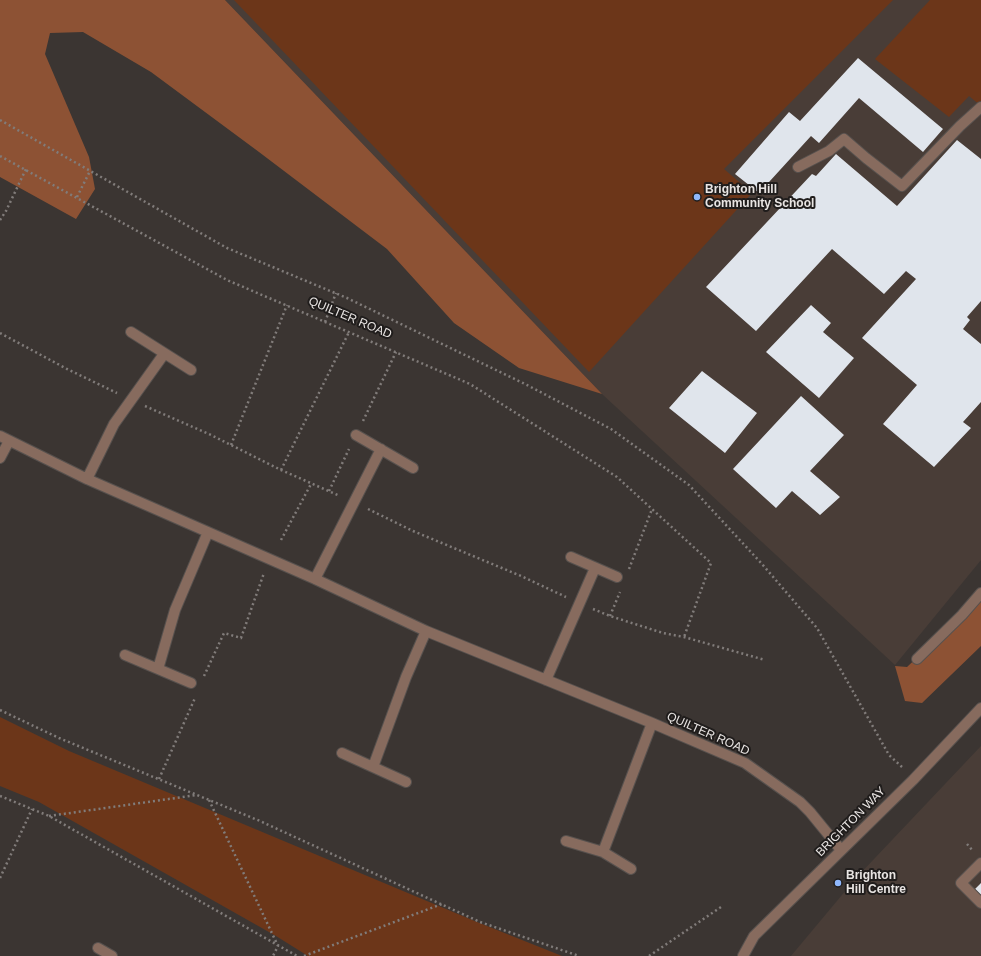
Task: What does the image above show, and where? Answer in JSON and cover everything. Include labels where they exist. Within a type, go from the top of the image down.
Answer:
[{"type":"street","points":[[798,167],[829,151],[844,140],[902,186],[960,126],[981,107]]},
{"type":"street","points":[[131,332],[191,370]]},
{"type":"street","points":[[87,479],[114,424],[164,354]]},
{"type":"street","points":[[356,435],[413,468]]},
{"type":"street","name":"QUILTER ROAD","points":[[0,458],[4,438],[87,479],[315,579],[426,631],[652,723],[745,763],[800,802],[841,850]]},
{"type":"street","points":[[315,579],[381,449]]},
{"type":"street","points":[[158,669],[175,610],[208,532]]},
{"type":"street","points":[[571,557],[616,577]]},
{"type":"street","points":[[546,680],[595,568]]},
{"type":"street","points":[[917,659],[962,615],[981,593]]},
{"type":"street","points":[[373,767],[406,677],[426,631]]},
{"type":"street","points":[[125,655],[191,683]]},
{"type":"street","name":"BRIGHTON WAY","points":[[743,956],[754,936],[924,769],[981,708]]},
{"type":"street","name":"QUILTER ROAD","points":[[603,852],[652,723]]},
{"type":"street","points":[[342,753],[406,782]]},
{"type":"street","points":[[566,841],[603,852],[632,869]]},
{"type":"street","points":[[981,863],[960,883],[981,903]]},
{"type":"street","points":[[98,948],[112,956]]},
{"type":"path","points":[[0,120],[227,248],[336,293],[527,385],[611,429],[688,486],[762,564],[817,628],[889,755],[902,767]]},
{"type":"path","name":"QUILTER ROAD","points":[[0,156],[227,280],[470,384],[617,477],[711,563],[684,637]]},
{"type":"path","points":[[0,220],[6,211],[26,169]]},
{"type":"path","points":[[77,197],[91,171]]},
{"type":"path","points":[[325,322],[336,293]]},
{"type":"path","points":[[231,445],[287,306]]},
{"type":"path","points":[[281,470],[349,332]]},
{"type":"path","points":[[0,333],[67,369],[311,484],[354,502],[413,531],[521,576],[610,616],[663,633],[684,637],[765,660]]},
{"type":"path","points":[[281,540],[311,484]]},
{"type":"path","points":[[627,573],[652,509]]},
{"type":"path","points":[[202,681],[224,632],[241,638],[264,572]]},
{"type":"path","points":[[610,616],[621,587]]},
{"type":"path","points":[[159,779],[196,695]]},
{"type":"path","points":[[0,710],[59,738],[260,821],[480,922],[579,956]]},
{"type":"path","points":[[49,816],[198,795]]},
{"type":"path","points":[[0,796],[49,816],[297,956]]},
{"type":"path","points":[[209,800],[278,946]]},
{"type":"path","points":[[0,878],[32,809]]},
{"type":"path","points":[[304,956],[442,904]]},
{"type":"path","points":[[649,956],[721,907]]},
{"type":"path","points":[[273,956],[278,946]]},
{"type":"shaded area","points":[[0,0],[225,0],[602,394],[519,368],[454,323],[387,249],[151,72],[83,32],[50,33],[45,54],[89,157],[95,189],[76,219],[0,177]]},
{"type":"shaded area","name":"Brighton Hill Community School","points":[[225,0],[981,0],[981,560],[895,665],[602,394]]},
{"type":"shaded area","points":[[234,0],[893,0],[724,169],[752,193],[589,372]]},
{"type":"shaded area","points":[[930,0],[981,0],[981,106],[969,96],[949,117],[875,59]]},
{"type":"shaded area","points":[[981,597],[981,646],[922,703],[905,701],[895,666],[907,667]]},
{"type":"shaded area","points":[[0,717],[69,751],[477,922],[562,956],[308,956],[276,936],[39,802],[0,786]]},
{"type":"shaded area","name":"Brighton Hill Centre","points":[[981,746],[981,956],[791,956],[857,877]]},
{"type":"building","points":[[858,58],[943,129],[923,152],[859,98],[819,143],[811,136],[759,193],[735,174],[789,112],[800,121]]},
{"type":"building","points":[[957,140],[981,159],[981,301],[967,317],[970,320],[963,329],[981,344],[981,402],[963,422],[971,428],[934,467],[883,424],[917,385],[862,338],[916,279],[906,271],[884,294],[832,249],[756,331],[706,287],[812,174],[816,176],[836,154],[897,206]]},
{"type":"building","points":[[811,305],[831,323],[823,332],[854,358],[819,398],[766,352]]},
{"type":"building","points":[[702,371],[757,413],[725,453],[669,408]]},
{"type":"building","points":[[801,396],[844,435],[810,471],[840,497],[820,515],[792,491],[776,508],[733,469]]},
{"type":"building","points":[[981,883],[981,895],[975,889]]},
{"type":"place","name":"Brighton Hill Community School","points":[[697,197]]},
{"type":"place","name":"Brighton Hill Centre","points":[[838,883]]}]
